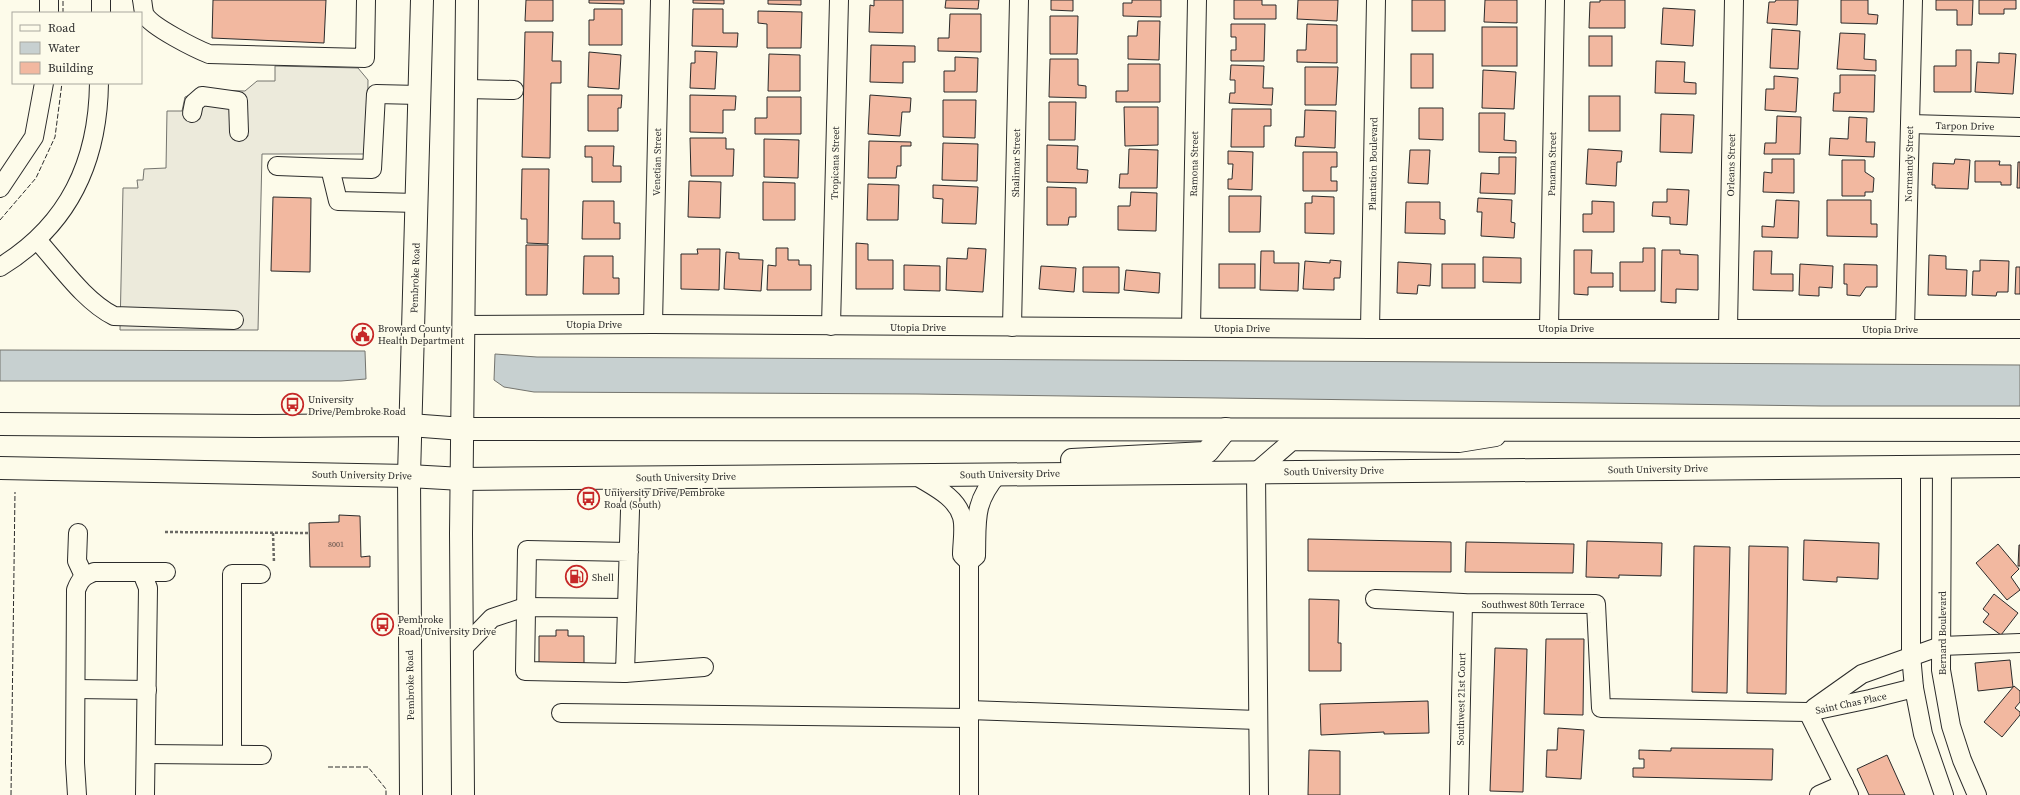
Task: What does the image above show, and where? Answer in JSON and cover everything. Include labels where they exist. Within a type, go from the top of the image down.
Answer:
[{"type":"main road","name":"Pembroke Road","points":[[411,795],[409,476],[422,0]]},
{"type":"main road","points":[[463,795],[462,479],[467,0]]},
{"type":"main road","points":[[0,424],[256,426],[410,425],[463,429],[2020,430]]},
{"type":"main road","points":[[967,475],[990,464],[1205,453],[1208,452],[1226,429]]},
{"type":"main road","name":"South University Drive","points":[[0,468],[409,476],[462,479],[2020,466]]},
{"type":"street","points":[[49,0],[49,12]]},
{"type":"street","points":[[101,0],[101,12]]},
{"type":"street","points":[[142,0],[146,16],[157,25],[209,54],[365,58],[366,0]]},
{"type":"street","name":"Venetian Street","points":[[653,324],[660,0]]},
{"type":"street","name":"Tropicana Street","points":[[832,326],[839,0]]},
{"type":"street","name":"Shalimar Street","points":[[1012,327],[1018,0]]},
{"type":"street","name":"Ramona Street","points":[[1191,327],[1197,0]]},
{"type":"street","name":"Plantation Boulevard","points":[[1370,329],[1376,0]]},
{"type":"street","name":"Panama Street","points":[[1549,328],[1555,0]]},
{"type":"street","name":"Orleans Street","points":[[1728,329],[1734,0]]},
{"type":"street","name":"Normandy Street","points":[[1905,329],[1912,0]]},
{"type":"street","points":[[0,188],[34,137],[44,84]]},
{"type":"street","points":[[0,267],[19,255],[36,240],[68,200],[86,166],[96,130],[99,84]]},
{"type":"street","points":[[466,89],[514,90]]},
{"type":"street","points":[[277,166],[372,169],[376,94],[419,95]]},
{"type":"street","points":[[192,113],[194,103],[202,96],[238,101],[239,132]]},
{"type":"street","name":"Tarpon Drive","points":[[1910,124],[2020,127]]},
{"type":"street","points":[[330,168],[338,201],[417,203]]},
{"type":"street","points":[[36,240],[91,300],[102,310],[114,316],[234,320]]},
{"type":"street","name":"Utopia Drive","points":[[464,325],[653,324],[1370,329],[2020,329]]},
{"type":"street","points":[[1259,795],[1256,472],[1292,440],[1459,443],[1550,430]]},
{"type":"street","points":[[1911,466],[1911,655],[1914,688],[1923,734],[1944,795]]},
{"type":"street","name":"Bernard Boulevard","points":[[1942,466],[1941,646],[1943,683],[1951,726],[1962,760],[1977,795]]},
{"type":"street","points":[[969,562],[976,556],[977,518],[981,498],[998,474]]},
{"type":"street","points":[[915,475],[947,496],[959,510],[962,519],[962,554],[969,562],[969,795]]},
{"type":"street","points":[[625,673],[631,478]]},
{"type":"street","points":[[78,533],[77,561],[84,576]]},
{"type":"street","points":[[629,552],[527,550],[525,671],[625,673],[704,666]]},
{"type":"street","points":[[232,753],[232,574],[268,571]]},
{"type":"street","points":[[77,795],[75,764],[76,590],[79,582],[84,576],[94,572],[166,572]]},
{"type":"street","points":[[142,573],[148,588],[147,754],[145,795]]},
{"type":"street","name":"Southwest 80th Terrace","points":[[1375,599],[1462,603],[1596,604],[1601,708],[1808,712]]},
{"type":"street","name":"Southwest 21st Court","points":[[1458,795],[1462,603]]},
{"type":"street","points":[[462,649],[492,618],[525,607],[627,608]]},
{"type":"street","points":[[1911,655],[1941,646],[2020,643]]},
{"type":"street","name":"Saint Chas Place","points":[[1808,712],[1862,674],[1911,655]]},
{"type":"street","name":"Saint Chas Place","points":[[1808,712],[1914,688]]},
{"type":"street","points":[[76,689],[147,690]]},
{"type":"street","points":[[1808,712],[1847,789],[1820,795]]},
{"type":"street","points":[[561,713],[969,714],[1258,720]]},
{"type":"street","points":[[147,754],[232,753],[262,755]]},
{"type":"path","points":[[165,532],[308,533]]},
{"type":"path","points":[[268,571],[273,533]]},
{"type":"shaded area","points":[[275,66],[358,68],[368,80],[367,154],[262,154],[258,330],[120,330],[123,188],[138,188],[137,180],[143,180],[144,169],[166,168],[167,111],[182,111],[185,97],[202,90],[245,91],[257,81],[275,81]]},
{"type":"water","points":[[0,350],[365,351],[366,379],[341,381],[0,381]]},
{"type":"water","points":[[495,354],[537,357],[2020,365],[2020,406],[1821,406],[917,394],[534,392],[504,387],[494,380]]},
{"type":"building","points":[[213,0],[326,0],[324,43],[212,38]]},
{"type":"building","points":[[526,0],[553,0],[553,21],[525,21]]},
{"type":"building","points":[[589,0],[624,0],[624,4],[589,3]]},
{"type":"building","points":[[693,0],[724,0],[724,4],[693,3]]},
{"type":"building","points":[[768,0],[801,0],[801,5],[768,4]]},
{"type":"building","points":[[874,0],[903,0],[903,33],[869,32],[870,5],[874,6]]},
{"type":"building","points":[[946,0],[979,0],[978,9],[945,8]]},
{"type":"building","points":[[1051,0],[1073,0],[1073,11],[1051,10]]},
{"type":"building","points":[[1132,0],[1161,0],[1161,17],[1123,16],[1123,3],[1132,3]]},
{"type":"building","points":[[1234,0],[1262,0],[1262,5],[1276,5],[1276,19],[1234,19]]},
{"type":"building","points":[[1298,0],[1338,0],[1337,21],[1297,19]]},
{"type":"building","points":[[1412,0],[1445,0],[1445,31],[1412,31]]},
{"type":"building","points":[[1485,0],[1517,0],[1517,23],[1484,22]]},
{"type":"building","points":[[1600,0],[1625,0],[1625,28],[1589,28],[1590,2],[1600,2]]},
{"type":"building","points":[[1776,0],[1798,0],[1797,25],[1767,23],[1769,2],[1775,2]]},
{"type":"building","points":[[1841,0],[1868,0],[1868,14],[1878,15],[1877,24],[1841,23]]},
{"type":"building","points":[[1936,0],[1973,0],[1972,25],[1957,25],[1957,10],[1936,10]]},
{"type":"building","points":[[1979,0],[2016,0],[2016,9],[2004,9],[2004,14],[1979,14]]},
{"type":"building","points":[[1663,8],[1695,10],[1693,46],[1661,44]]},
{"type":"building","points":[[594,9],[622,9],[622,45],[589,45],[589,20],[594,20]]},
{"type":"building","points":[[693,9],[723,9],[723,33],[738,33],[737,47],[692,46]]},
{"type":"building","points":[[758,11],[802,12],[801,48],[767,48],[767,24],[758,23]]},
{"type":"building","points":[[950,14],[981,14],[981,52],[938,51],[938,38],[949,38]]},
{"type":"building","points":[[1050,16],[1078,16],[1077,54],[1050,54]]},
{"type":"building","points":[[1138,21],[1160,21],[1159,60],[1128,59],[1128,36],[1137,36]]},
{"type":"building","points":[[1231,24],[1265,24],[1264,61],[1231,61],[1231,50],[1236,50],[1236,37],[1231,37]]},
{"type":"building","points":[[1307,24],[1337,25],[1337,63],[1297,62],[1297,50],[1306,50]]},
{"type":"building","points":[[1482,27],[1517,27],[1517,66],[1482,66]]},
{"type":"building","points":[[1772,29],[1800,31],[1798,69],[1770,68]]},
{"type":"building","points":[[525,32],[553,32],[552,61],[561,61],[561,83],[551,83],[550,158],[522,157]]},
{"type":"building","points":[[1840,33],[1865,34],[1864,59],[1876,60],[1876,71],[1837,69]]},
{"type":"building","points":[[1589,36],[1612,36],[1612,66],[1589,66]]},
{"type":"building","points":[[871,45],[915,46],[915,62],[903,62],[903,83],[870,82]]},
{"type":"building","points":[[1956,50],[1971,50],[1971,92],[1934,92],[1934,66],[1956,66]]},
{"type":"building","points":[[695,51],[717,52],[715,89],[690,88],[691,63],[695,63]]},
{"type":"building","points":[[589,52],[621,55],[619,89],[588,87]]},
{"type":"building","points":[[1999,53],[2016,54],[2013,94],[1975,92],[1977,62],[1999,63]]},
{"type":"building","points":[[769,54],[800,55],[800,91],[768,91]]},
{"type":"building","points":[[1411,54],[1433,54],[1433,88],[1411,88]]},
{"type":"building","points":[[955,57],[978,58],[977,92],[944,92],[944,71],[955,71]]},
{"type":"building","points":[[1050,59],[1078,59],[1078,85],[1086,86],[1086,98],[1049,97]]},
{"type":"building","points":[[1656,61],[1685,62],[1684,82],[1696,83],[1696,94],[1655,93]]},
{"type":"building","points":[[1128,64],[1160,64],[1160,102],[1116,102],[1116,91],[1128,91]]},
{"type":"building","points":[[1231,65],[1264,66],[1263,88],[1273,88],[1272,105],[1229,103],[1230,93],[1235,93],[1235,80],[1230,80]]},
{"type":"building","points":[[1305,67],[1338,67],[1336,105],[1305,105]]},
{"type":"building","points":[[1483,70],[1516,72],[1514,109],[1482,108]]},
{"type":"building","points":[[1840,75],[1875,75],[1874,112],[1833,111],[1834,93],[1840,93]]},
{"type":"building","points":[[1774,76],[1798,78],[1796,112],[1765,110],[1766,89],[1774,89]]},
{"type":"building","points":[[588,95],[622,95],[621,108],[618,108],[618,131],[588,131]]},
{"type":"building","points":[[690,95],[736,96],[735,110],[723,110],[723,133],[690,132]]},
{"type":"building","points":[[870,95],[911,98],[910,112],[902,112],[900,136],[868,134]]},
{"type":"building","points":[[1589,96],[1620,96],[1620,131],[1589,131]]},
{"type":"building","points":[[767,97],[801,97],[801,134],[755,134],[755,118],[767,118]]},
{"type":"building","points":[[943,100],[976,100],[975,138],[943,137]]},
{"type":"building","points":[[1049,102],[1076,102],[1075,140],[1049,140]]},
{"type":"building","points":[[1124,107],[1158,107],[1158,145],[1125,146]]},
{"type":"building","points":[[1419,108],[1443,108],[1443,140],[1419,139]]},
{"type":"building","points":[[1232,109],[1271,109],[1271,126],[1264,126],[1264,147],[1231,147]]},
{"type":"building","points":[[1305,110],[1336,111],[1335,148],[1295,146],[1296,137],[1304,137]]},
{"type":"building","points":[[1479,113],[1505,113],[1504,140],[1516,141],[1516,153],[1479,152]]},
{"type":"building","points":[[1661,114],[1694,115],[1692,153],[1660,152]]},
{"type":"building","points":[[1777,116],[1801,117],[1800,154],[1764,154],[1765,143],[1776,143]]},
{"type":"building","points":[[1849,117],[1867,118],[1866,142],[1875,142],[1874,157],[1829,155],[1830,138],[1848,139]]},
{"type":"building","points":[[690,138],[726,138],[726,149],[734,149],[733,176],[691,176]]},
{"type":"building","points":[[764,139],[799,140],[798,178],[764,177]]},
{"type":"building","points":[[869,141],[911,142],[911,146],[901,146],[901,166],[897,166],[896,178],[868,178]]},
{"type":"building","points":[[943,143],[978,144],[977,181],[942,180]]},
{"type":"building","points":[[1047,145],[1078,146],[1077,169],[1088,170],[1087,183],[1047,182]]},
{"type":"building","points":[[585,146],[614,146],[613,166],[621,166],[621,182],[592,182],[592,157],[585,157]]},
{"type":"building","points":[[1129,149],[1158,150],[1157,188],[1119,188],[1120,174],[1128,174]]},
{"type":"building","points":[[1588,149],[1622,151],[1621,162],[1617,162],[1616,186],[1586,184]]},
{"type":"building","points":[[1410,150],[1430,150],[1428,184],[1408,183]]},
{"type":"building","points":[[1228,151],[1253,152],[1252,190],[1228,189],[1228,179],[1232,179],[1233,164],[1228,164]]},
{"type":"building","points":[[1303,152],[1337,152],[1337,167],[1331,167],[1331,181],[1337,181],[1337,191],[1303,191]]},
{"type":"building","points":[[1499,157],[1516,157],[1515,194],[1480,193],[1481,173],[1499,174]]},
{"type":"building","points":[[1772,159],[1794,159],[1794,193],[1763,192],[1764,172],[1772,173]]},
{"type":"building","points":[[1955,159],[1970,160],[1968,189],[1935,188],[1935,185],[1932,185],[1933,163],[1954,164]]},
{"type":"building","points":[[1842,160],[1865,160],[1865,172],[1874,178],[1873,192],[1865,192],[1865,196],[1842,196]]},
{"type":"building","points":[[1975,161],[2000,161],[1999,165],[2011,165],[2011,185],[2001,185],[2001,182],[1975,182]]},
{"type":"building","points":[[2018,162],[2020,162],[2020,188],[2017,188]]},
{"type":"building","points":[[522,169],[549,169],[548,244],[527,243],[527,219],[521,219]]},
{"type":"building","points":[[689,181],[721,182],[720,218],[688,217]]},
{"type":"building","points":[[763,182],[795,183],[795,220],[763,220]]},
{"type":"building","points":[[868,184],[899,185],[898,220],[867,220]]},
{"type":"building","points":[[933,185],[978,187],[976,224],[942,223],[943,199],[933,198]]},
{"type":"building","points":[[1047,187],[1076,188],[1076,217],[1069,217],[1068,225],[1047,225]]},
{"type":"building","points":[[1667,189],[1689,190],[1687,225],[1670,224],[1670,217],[1652,216],[1653,202],[1667,202]]},
{"type":"building","points":[[1131,192],[1157,193],[1156,231],[1118,230],[1118,206],[1130,206]]},
{"type":"building","points":[[1229,196],[1261,196],[1260,232],[1229,232]]},
{"type":"building","points":[[1312,196],[1334,197],[1334,234],[1305,233],[1305,203],[1312,203]]},
{"type":"building","points":[[273,197],[311,198],[310,272],[271,271]]},
{"type":"building","points":[[1478,198],[1512,200],[1511,222],[1515,223],[1514,238],[1481,236],[1482,212],[1477,212]]},
{"type":"building","points":[[1776,200],[1799,201],[1798,238],[1762,237],[1762,226],[1774,227]]},
{"type":"building","points":[[1827,200],[1871,200],[1871,224],[1877,224],[1877,237],[1827,236]]},
{"type":"building","points":[[583,201],[614,201],[614,223],[620,223],[620,239],[582,239]]},
{"type":"building","points":[[1592,201],[1614,202],[1614,232],[1583,232],[1583,214],[1592,214]]},
{"type":"building","points":[[1406,202],[1440,202],[1440,219],[1445,220],[1445,234],[1405,233]]},
{"type":"building","points":[[856,243],[868,244],[868,260],[893,260],[893,289],[856,289]]},
{"type":"building","points":[[526,245],[548,245],[547,295],[526,295]]},
{"type":"building","points":[[776,248],[788,248],[788,260],[799,260],[799,265],[811,265],[811,290],[767,290],[768,265],[776,266]]},
{"type":"building","points":[[968,248],[986,249],[983,292],[946,290],[947,258],[967,259]]},
{"type":"building","points":[[1643,248],[1655,248],[1655,291],[1620,291],[1620,262],[1643,262]]},
{"type":"building","points":[[697,249],[720,249],[719,290],[681,289],[681,254],[698,254]]},
{"type":"building","points":[[1574,250],[1592,250],[1591,273],[1613,273],[1613,287],[1588,287],[1588,295],[1574,294]]},
{"type":"building","points":[[1662,250],[1680,250],[1680,254],[1698,255],[1698,290],[1676,289],[1676,303],[1661,302]]},
{"type":"building","points":[[1261,251],[1274,251],[1274,263],[1299,263],[1298,291],[1260,290]]},
{"type":"building","points":[[1754,251],[1772,251],[1771,274],[1793,274],[1793,291],[1753,290]]},
{"type":"building","points":[[726,252],[739,253],[739,259],[763,260],[761,291],[724,289]]},
{"type":"building","points":[[1929,255],[1946,256],[1946,269],[1967,270],[1966,296],[1928,295]]},
{"type":"building","points":[[584,256],[613,256],[613,278],[619,278],[619,294],[583,294]]},
{"type":"building","points":[[1483,257],[1521,258],[1521,283],[1483,282]]},
{"type":"building","points":[[1330,260],[1341,261],[1340,278],[1334,278],[1334,290],[1303,289],[1305,261],[1330,263]]},
{"type":"building","points":[[1980,260],[2009,261],[2008,292],[1997,292],[1996,296],[1972,295],[1973,271],[1980,271]]},
{"type":"building","points":[[1398,262],[1431,264],[1430,286],[1418,285],[1417,294],[1397,293]]},
{"type":"building","points":[[1219,264],[1255,264],[1255,288],[1219,288]]},
{"type":"building","points":[[1442,264],[1475,264],[1475,288],[1442,288]]},
{"type":"building","points":[[1800,264],[1833,266],[1832,288],[1819,287],[1819,296],[1799,295]]},
{"type":"building","points":[[1844,264],[1877,265],[1877,287],[1866,287],[1860,296],[1847,295],[1847,284],[1844,284]]},
{"type":"building","points":[[904,265],[940,266],[940,291],[904,290]]},
{"type":"building","points":[[1041,266],[1076,268],[1074,292],[1039,289]]},
{"type":"building","points":[[1083,267],[1119,267],[1119,293],[1083,292]]},
{"type":"building","points":[[2016,267],[2020,267],[2020,294],[2015,294]]},
{"type":"building","points":[[1126,270],[1160,273],[1159,293],[1124,290]]},
{"type":"building","points":[[339,515],[360,516],[361,557],[370,556],[370,567],[310,567],[309,523],[339,522]]},
{"type":"building","points":[[1308,539],[1451,542],[1451,572],[1308,571]]},
{"type":"building","points":[[1804,540],[1879,543],[1878,579],[1837,577],[1837,582],[1803,580]]},
{"type":"building","points":[[1587,541],[1662,543],[1661,576],[1619,575],[1619,578],[1586,577]]},
{"type":"building","points":[[1466,542],[1574,544],[1573,573],[1465,572]]},
{"type":"building","points":[[1998,544],[2019,569],[2011,577],[2020,590],[2007,600],[1976,563]]},
{"type":"building","points":[[2019,545],[2020,566],[2018,566]]},
{"type":"building","points":[[1694,546],[1730,547],[1727,693],[1692,692]]},
{"type":"building","points":[[1749,546],[1788,547],[1786,694],[1747,693]]},
{"type":"building","points":[[1994,594],[2018,613],[2001,635],[1983,622],[1989,614],[1983,609]]},
{"type":"building","points":[[1309,599],[1339,600],[1338,643],[1341,643],[1341,671],[1309,671]]},
{"type":"building","points":[[556,630],[568,630],[568,636],[584,636],[584,667],[539,667],[539,636],[556,636]]},
{"type":"building","points":[[1546,639],[1584,639],[1583,715],[1544,714]]},
{"type":"building","points":[[1495,648],[1527,649],[1523,792],[1490,791]]},
{"type":"building","points":[[2010,660],[2013,687],[1978,691],[1975,663]]},
{"type":"building","points":[[2014,686],[2020,691],[2020,702],[2015,708],[2020,712],[2020,715],[2002,737],[1984,722]]},
{"type":"building","points":[[1428,701],[1429,733],[1384,734],[1384,732],[1321,735],[1320,704]]},
{"type":"building","points":[[1558,728],[1584,730],[1581,779],[1546,777],[1547,750],[1557,750]]},
{"type":"building","points":[[1671,748],[1773,749],[1772,780],[1633,777],[1633,768],[1644,768],[1644,759],[1639,759],[1639,750],[1671,751]]},
{"type":"building","points":[[1309,750],[1340,751],[1340,795],[1308,795]]},
{"type":"building","points":[[1887,755],[1905,795],[1869,795],[1857,769]]},
{"type":"fence","points":[[63,0],[63,12]]},
{"type":"fence","points":[[0,220],[36,178],[55,137],[62,84]]},
{"type":"fence","points":[[11,795],[15,492]]},
{"type":"fence","points":[[328,767],[368,767],[386,789],[386,795]]},
{"type":"place","name":"Broward County Health Department","points":[[362,334]]},
{"type":"place","name":"University Drive/Pembroke Road","points":[[293,405]]},
{"type":"place","name":"University Drive/Pembroke Road (South)","points":[[589,498]]},
{"type":"place","name":"Shell","points":[[576,577]]},
{"type":"place","name":"Pembroke Road/University Drive","points":[[382,625]]}]
